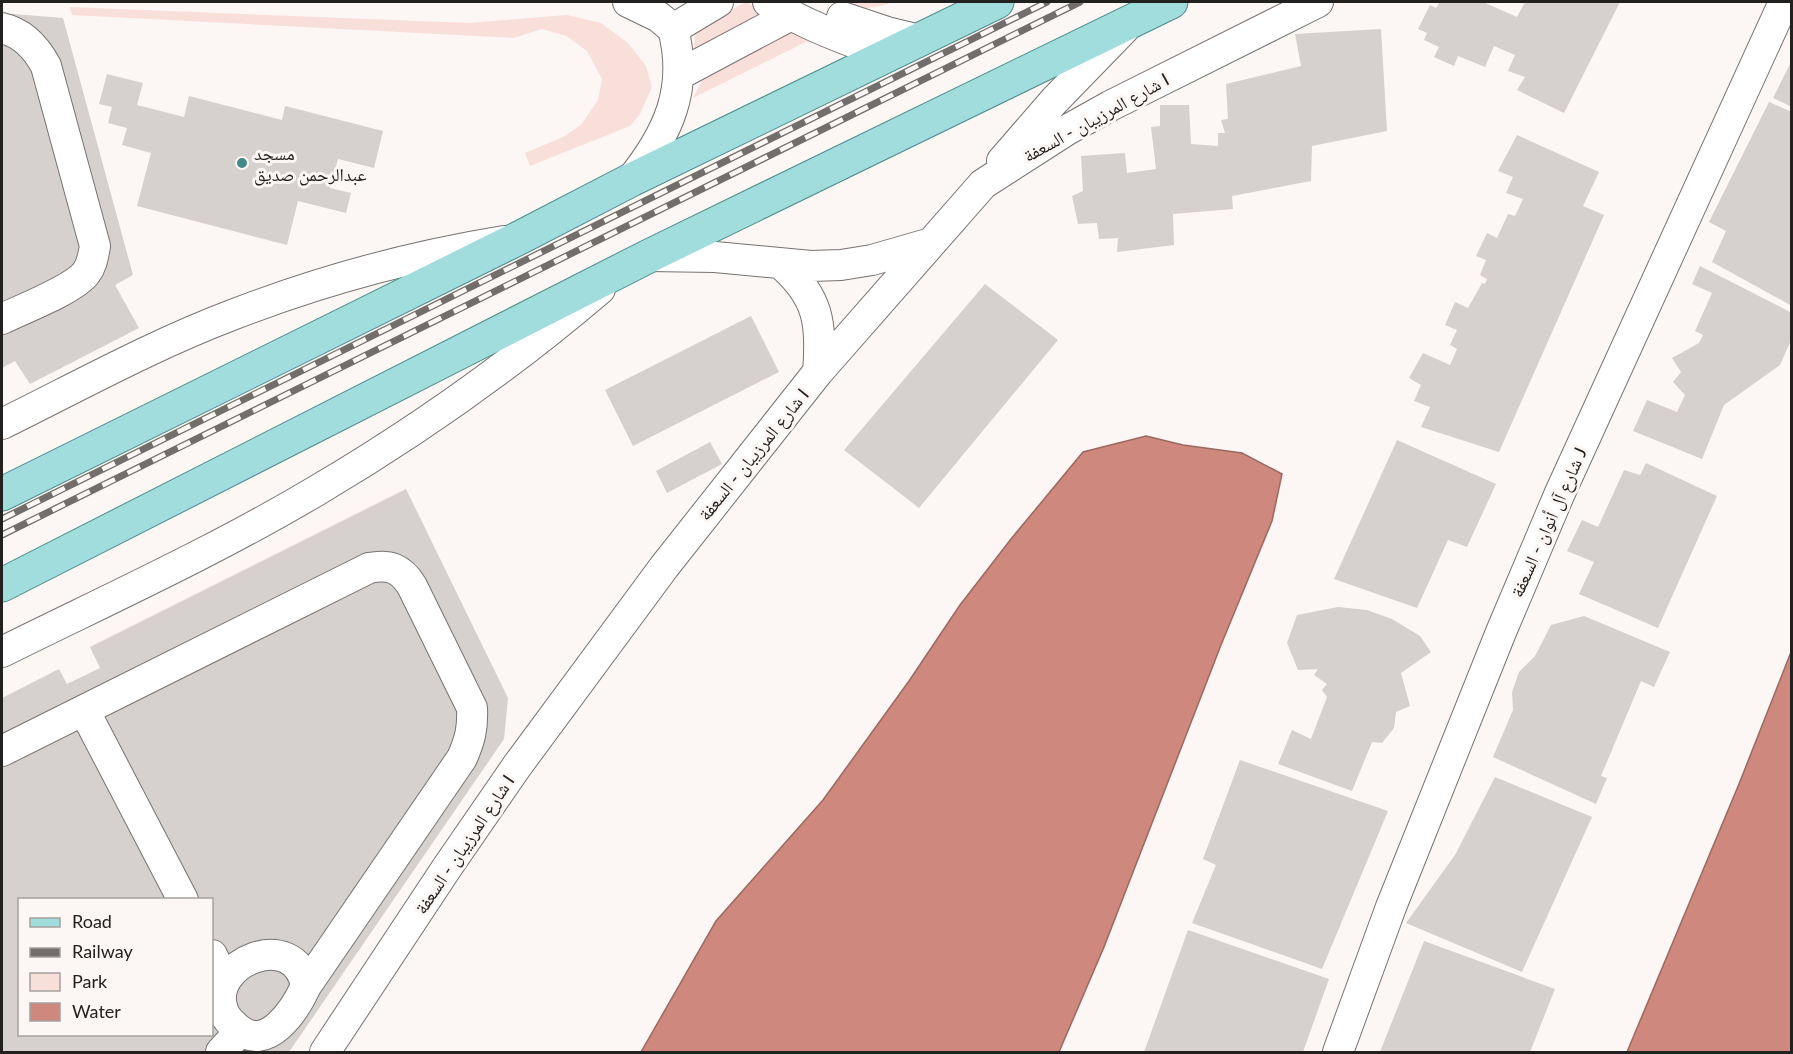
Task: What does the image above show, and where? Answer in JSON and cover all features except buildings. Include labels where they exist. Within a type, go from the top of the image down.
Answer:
[{"type":"main road","points":[[2,494],[519,238],[631,180],[997,2]]},
{"type":"main road","points":[[2,585],[636,262],[1171,2]]},
{"type":"street","points":[[628,2],[658,17],[673,29],[679,51],[680,74],[676,98],[668,122],[645,162],[631,180]]},
{"type":"street","points":[[673,29],[718,2]]},
{"type":"street","name":"شارع المرزيبان - السعفة I","points":[[325,1053],[446,869],[543,730],[664,567],[818,372],[983,184],[1024,156],[1110,106],[1318,2]]},
{"type":"street","name":"شارع آل أنوان - السعفة J","points":[[1338,1053],[1441,780],[1505,621],[1559,495],[1784,2]]},
{"type":"street","points":[[680,74],[789,6],[920,40]]},
{"type":"street","points":[[789,6],[839,37],[889,55]]},
{"type":"street","points":[[983,184],[1054,101],[1130,23]]},
{"type":"street","points":[[2,28],[30,42],[40,53],[46,66],[95,246],[93,262],[85,275],[73,284],[2,320]]},
{"type":"street","points":[[2,424],[166,343],[230,315],[336,279],[396,262],[457,248],[519,238]]},
{"type":"street","points":[[2,652],[249,529],[380,453],[506,365],[636,262],[715,257],[811,266],[842,265],[872,260],[931,243]]},
{"type":"street","points":[[781,264],[807,291],[816,309],[820,327],[818,372]]},
{"type":"street","points":[[2,751],[369,568],[381,566],[394,568],[405,575],[472,708],[473,725],[470,742],[462,758],[306,986],[291,1014],[280,1025],[247,1043],[223,1010],[218,968],[236,969],[246,961],[272,955],[286,956],[297,962],[304,973],[306,986]]},
{"type":"street","points":[[84,710],[182,898]]},
{"type":"green space","points":[[746,2],[765,13],[694,49],[695,29]]},
{"type":"green space","points":[[838,2],[893,2],[866,8],[852,7]]},
{"type":"green space","points":[[70,7],[469,23],[567,15],[601,23],[628,43],[646,66],[652,87],[640,114],[630,126],[530,166],[525,153],[563,137],[581,125],[598,100],[602,79],[587,51],[566,36],[542,29],[514,38],[72,15]]},
{"type":"green space","points":[[796,29],[818,36],[693,98],[706,73]]},
{"type":"water","points":[[1146,436],[1183,445],[1242,453],[1282,474],[1272,521],[1221,645],[1104,947],[1059,1052],[641,1052],[716,921],[823,800],[909,681],[960,605],[1011,539],[1083,452]]},
{"type":"water","points":[[1791,652],[1791,1052],[1627,1052],[1739,784]]},
{"type":"railway","points":[[2,519],[1047,2]]},
{"type":"railway","points":[[2,535],[1080,2]]},
{"type":"place","name":"مسجد عبدالرحمن صديق","points":[[242,163]]}]
